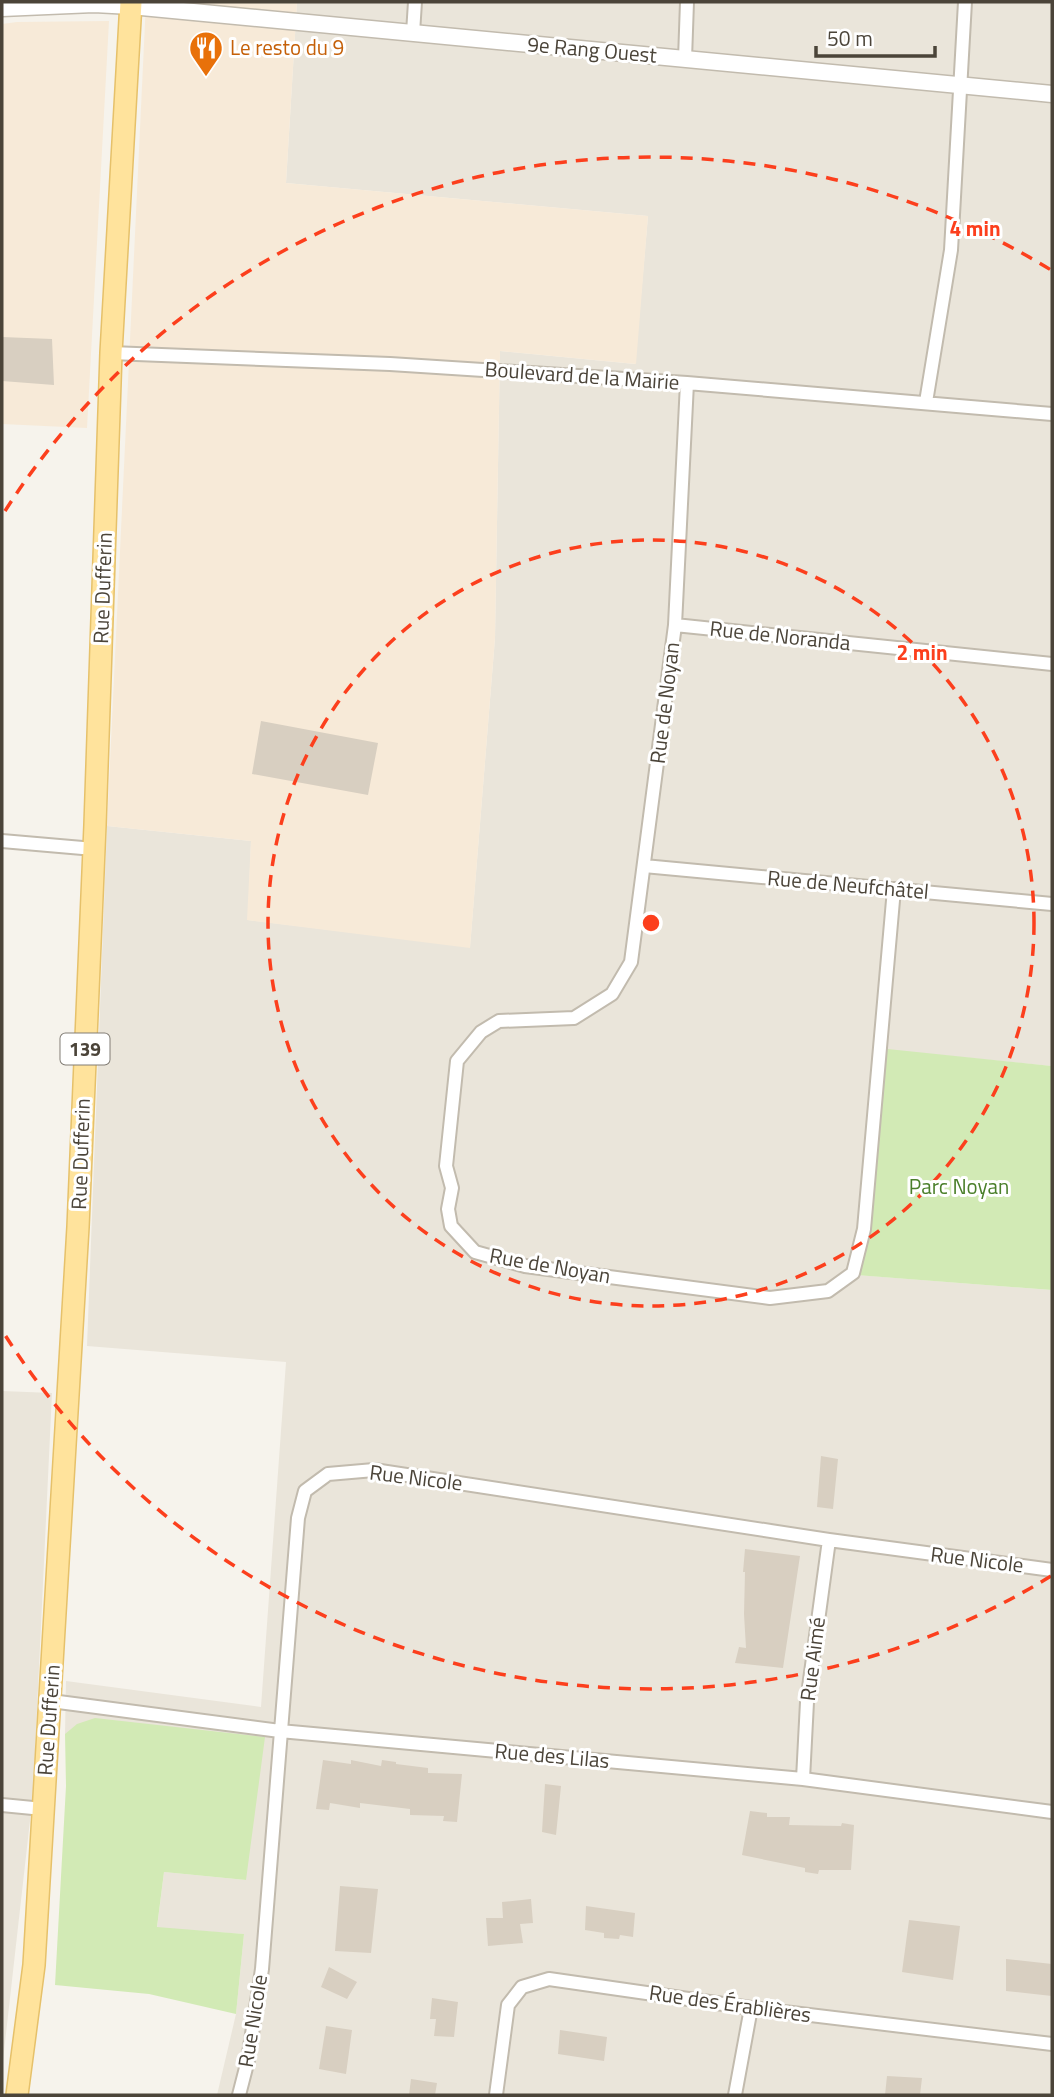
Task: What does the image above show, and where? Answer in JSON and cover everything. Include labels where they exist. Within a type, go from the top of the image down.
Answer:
[{"type":"main road","name":"Rue Dufferin","points":[[17,2095],[34,1965],[78,1227],[111,353],[131,4]]},
{"type":"street","points":[[413,33],[415,2]]},
{"type":"street","points":[[685,59],[687,2]]},
{"type":"street","points":[[926,402],[951,250],[965,2]]},
{"type":"street","name":"9e Rang Ouest","points":[[2,8],[131,4],[1052,94]]},
{"type":"street","name":"Boulevard de la Mairie","points":[[111,353],[390,364],[687,383],[1052,414]]},
{"type":"street","name":"Rue de Noyan","points":[[687,383],[675,625],[631,962],[612,994],[574,1018],[499,1021],[481,1032],[457,1061],[446,1166],[452,1188],[448,1209],[451,1226],[475,1252],[525,1266],[770,1298],[828,1291],[853,1273],[864,1228],[894,889]]},
{"type":"street","name":"Rue de Noranda","points":[[675,625],[1052,664]]},
{"type":"street","points":[[2,841],[94,849]]},
{"type":"street","name":"Rue de Neufchâtel","points":[[644,866],[1052,904]]},
{"type":"street","name":"Rue Nicole","points":[[239,2095],[248,2060],[262,1969],[298,1518],[305,1491],[328,1474],[374,1470],[829,1541],[1052,1570]]},
{"type":"street","name":"Rue Aimé","points":[[803,1779],[807,1702],[829,1541]]},
{"type":"street","name":"Rue des Lilas","points":[[51,1701],[280,1731],[803,1779],[1052,1812]]},
{"type":"street","points":[[2,1805],[43,1809]]},
{"type":"street","name":"Rue des Érablières","points":[[496,2095],[508,2005],[522,1986],[549,1979],[751,2008],[1052,2044]]},
{"type":"street","points":[[736,2095],[751,2008]]},
{"type":"shaded area","points":[[146,2],[297,2],[286,183],[648,216],[636,364],[500,351],[495,638],[470,948],[247,920],[251,841],[107,826]]},
{"type":"shaded area","points":[[297,2],[1052,2],[1052,1066],[878,1049],[857,1275],[1052,1290],[1052,2095],[217,2095],[236,2014],[244,1934],[157,1928],[164,1872],[246,1880],[65,1734],[66,1681],[261,1707],[286,1362],[87,1346],[107,826],[251,841],[248,920],[470,947],[495,638],[500,351],[635,364],[648,216],[286,183]]},
{"type":"shaded area","points":[[109,21],[87,428],[2,424],[2,24]]},
{"type":"shaded area","points":[[2,1391],[52,1393],[33,1794],[2,2069]]},
{"type":"green space","name":"Parc Noyan","points":[[878,1048],[1052,1066],[1052,1290],[856,1275]]},
{"type":"green space","points":[[95,1718],[265,1737],[246,1880],[164,1872],[157,1927],[244,1934],[236,2014],[149,1994],[55,1985],[66,1786],[65,1734],[77,1724]]},
{"type":"building","points":[[2,337],[52,339],[54,385],[2,381]]},
{"type":"building","points":[[261,721],[378,743],[368,795],[252,774]]},
{"type":"building","points":[[821,1456],[838,1459],[833,1509],[817,1507]]},
{"type":"building","points":[[745,1549],[800,1556],[783,1668],[735,1663],[739,1647],[746,1648],[743,1572]]},
{"type":"building","points":[[323,1760],[351,1764],[351,1760],[381,1766],[382,1760],[428,1768],[428,1773],[462,1774],[457,1822],[443,1821],[444,1816],[410,1815],[410,1809],[360,1803],[360,1808],[330,1803],[329,1810],[316,1809]]},
{"type":"building","points":[[545,1784],[561,1786],[556,1835],[542,1832]]},
{"type":"building","points":[[750,1811],[767,1813],[767,1817],[790,1817],[789,1825],[854,1825],[851,1870],[819,1870],[818,1874],[805,1872],[805,1868],[742,1855]]},
{"type":"building","points":[[340,1886],[378,1889],[371,1953],[335,1951]]},
{"type":"building","points":[[531,1899],[533,1923],[520,1924],[523,1943],[488,1946],[486,1918],[503,1918],[502,1902]]},
{"type":"building","points":[[586,1906],[635,1913],[633,1937],[620,1935],[619,1939],[604,1938],[604,1933],[585,1930]]},
{"type":"building","points":[[909,1920],[960,1926],[953,1980],[902,1972]]},
{"type":"building","points":[[1006,1959],[1052,1964],[1052,1996],[1006,1991]]},
{"type":"building","points":[[329,1967],[357,1982],[347,1999],[321,1987]]},
{"type":"building","points":[[432,1998],[458,2002],[454,2037],[434,2036],[436,2019],[430,2019]]},
{"type":"building","points":[[326,2026],[352,2030],[346,2074],[319,2069]]},
{"type":"building","points":[[560,2030],[607,2037],[604,2061],[558,2054]]},
{"type":"building","points":[[887,2076],[922,2078],[920,2095],[885,2095]]},
{"type":"building","points":[[411,2079],[437,2083],[435,2095],[409,2095]]},
{"type":"place","name":"Le resto du 9","points":[[206,78]]}]
